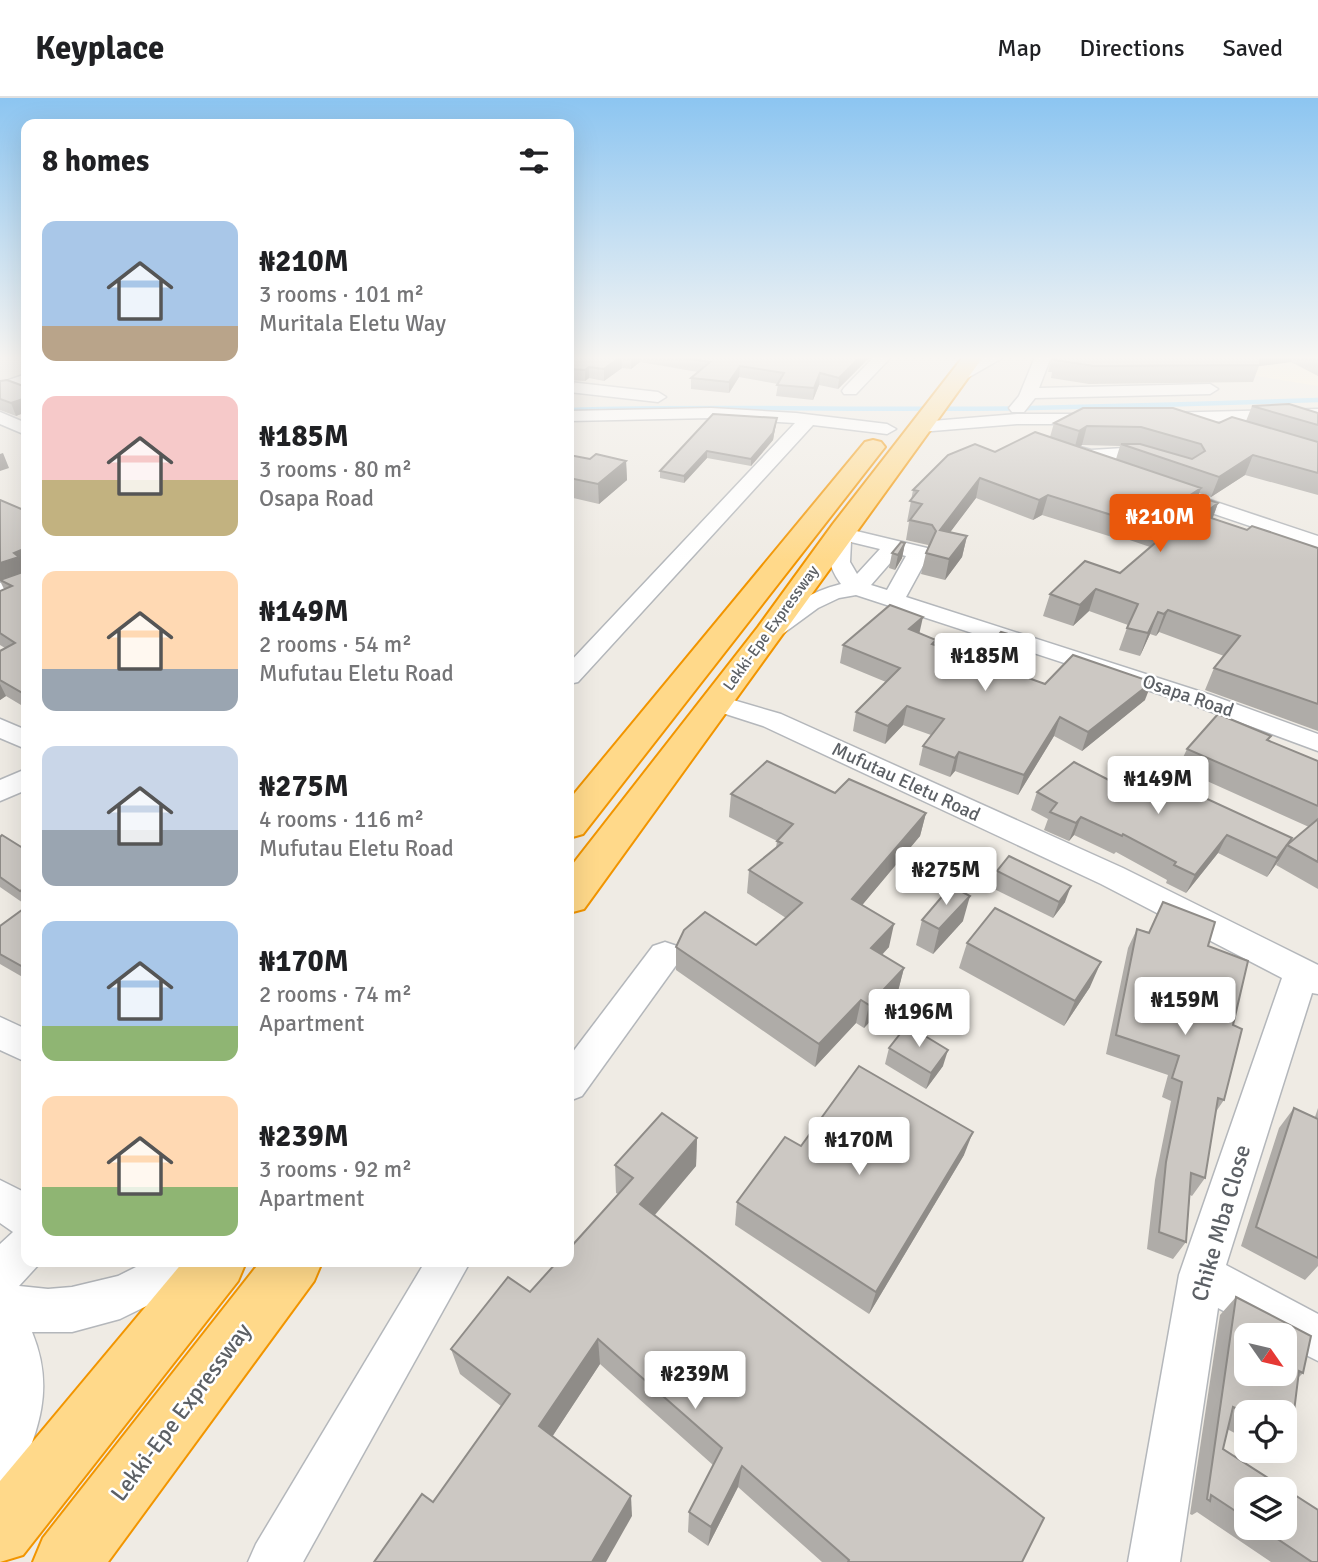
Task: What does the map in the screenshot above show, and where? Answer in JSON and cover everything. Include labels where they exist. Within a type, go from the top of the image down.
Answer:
[{"type":"highway","name":"Lekki-Epe Expressway","points":[[574,819],[906,425]]},
{"type":"highway","name":"Lekki-Epe Expressway","points":[[574,891],[769,634],[842,531],[907,425]]},
{"type":"highway","points":[[0,1532],[214,1267]]},
{"type":"highway","name":"Lekki-Epe Expressway","points":[[67,1562],[290,1267]]},
{"type":"street","points":[[580,649],[803,425]]},
{"type":"street","points":[[1004,425],[1023,430],[1043,444],[1112,472]]},
{"type":"street","points":[[1220,425],[1242,432]]},
{"type":"street","points":[[1043,444],[1090,456],[1135,455],[1174,466]]},
{"type":"street","points":[[1164,490],[1318,543]]},
{"type":"street","points":[[858,588],[842,572],[837,559],[842,531],[919,553],[893,600]]},
{"type":"street","points":[[769,634],[814,598],[858,588],[894,546]]},
{"type":"street","points":[[0,591],[21,583]]},
{"type":"street","name":"Osapa Road","points":[[858,588],[1202,700],[1318,744]]},
{"type":"street","name":"Mufutau Eletu Road","points":[[716,704],[772,720],[1112,876],[1310,978]]},
{"type":"street","points":[[0,727],[21,738]]},
{"type":"street","points":[[0,792],[21,781]]},
{"type":"street","points":[[574,1078],[666,955]]},
{"type":"street","name":"Chike Mba Close","points":[[1154,1562],[1201,1275],[1310,978]]},
{"type":"street","points":[[0,1199],[21,1214]]},
{"type":"street","points":[[0,1275],[21,1252]]},
{"type":"street","points":[[0,1303],[18,1310],[50,1313],[88,1307],[127,1294],[175,1267]]},
{"type":"street","points":[[274,1562],[446,1267]]},
{"type":"street","points":[[1201,1275],[1318,1338]]},
{"type":"street","points":[[0,1320],[12,1335],[19,1360],[22,1397],[11,1439],[0,1464]]},
{"type":"building","points":[[702,425],[775,425],[773,433],[751,459],[707,451],[684,476],[660,471]]},
{"type":"building","points":[[1061,425],[1261,425],[1318,442],[1318,473],[1253,455],[1219,477],[1121,444],[1140,444],[1192,459],[1205,451],[1201,444],[1141,427],[1087,426],[1079,431]]},
{"type":"building","points":[[1035,432],[1201,488],[1192,494],[1218,503],[1202,515],[1247,530],[1252,526],[1318,548],[1318,704],[1214,668],[1240,636],[1168,610],[1164,614],[1158,612],[1148,633],[1127,628],[1138,604],[1096,589],[1080,605],[1050,594],[1085,561],[1120,573],[1169,531],[1121,514],[1118,517],[1048,495],[1039,500],[980,478],[940,530],[967,536],[949,559],[926,553],[936,531],[932,525],[910,520],[922,504],[910,501],[918,491],[913,490],[948,455],[975,444],[995,452]]},
{"type":"building","points":[[596,454],[626,461],[598,484],[574,479],[574,456],[590,459]]},
{"type":"building","points":[[0,500],[21,509],[21,550],[14,553],[19,557],[0,563]]},
{"type":"building","points":[[901,542],[905,543],[898,555],[892,553]]},
{"type":"building","points":[[21,556],[21,692],[0,680],[0,651],[15,643],[0,633],[0,591],[12,586],[0,580],[20,573]]},
{"type":"building","points":[[890,605],[923,617],[909,629],[936,640],[932,644],[977,660],[1001,632],[1022,638],[998,667],[1045,684],[1073,655],[1152,682],[1088,732],[1060,717],[1024,775],[959,752],[955,758],[923,746],[944,719],[907,706],[888,726],[856,712],[900,668],[843,645]]},
{"type":"building","points":[[1218,714],[1271,736],[1267,740],[1318,761],[1318,806],[1187,749]]},
{"type":"building","points":[[767,761],[835,793],[849,779],[926,813],[852,899],[894,924],[871,948],[904,968],[869,1005],[861,1000],[819,1044],[676,947],[684,930],[705,912],[756,945],[802,903],[749,870],[782,843],[777,841],[793,824],[731,794]]},
{"type":"building","points":[[1074,762],[1132,792],[1151,773],[1292,838],[1277,858],[1227,835],[1195,875],[1123,834],[1122,836],[1081,817],[1076,823],[1050,812],[1057,803],[1037,792]]},
{"type":"building","points":[[1318,819],[1318,862],[1287,845]]},
{"type":"building","points":[[2,835],[21,847],[20,891],[0,877]]},
{"type":"building","points":[[1009,856],[1071,886],[1059,902],[997,871]]},
{"type":"building","points":[[951,886],[970,896],[939,929],[922,920]]},
{"type":"building","points":[[1163,902],[1215,922],[1208,946],[1248,961],[1233,1025],[1242,1029],[1224,1100],[1218,1098],[1205,1178],[1191,1173],[1186,1242],[1159,1232],[1166,1162],[1182,1082],[1172,1078],[1179,1056],[1116,1035],[1137,929],[1149,933]]},
{"type":"building","points":[[995,908],[1101,962],[1075,1001],[967,943]]},
{"type":"building","points":[[21,911],[21,966],[0,954],[0,926]]},
{"type":"building","points":[[907,1025],[948,1050],[931,1073],[889,1048]]},
{"type":"building","points":[[859,1066],[973,1132],[876,1292],[737,1202],[785,1137],[801,1146]]},
{"type":"building","points":[[1294,1108],[1318,1119],[1318,1258],[1256,1227]]},
{"type":"building","points":[[662,1113],[697,1138],[640,1204],[1044,1518],[1022,1562],[848,1562],[849,1560],[742,1466],[711,1527],[689,1512],[722,1448],[598,1339],[539,1426],[631,1496],[592,1562],[374,1562],[422,1494],[433,1502],[510,1394],[451,1349],[508,1277],[530,1292],[552,1267],[574,1267],[574,1243],[633,1178],[615,1165]]},
{"type":"building","points":[[1236,1297],[1286,1323],[1234,1323],[1234,1386],[1297,1386],[1297,1329],[1311,1336],[1303,1373],[1299,1371],[1295,1400],[1234,1400],[1223,1449],[1234,1456],[1234,1463],[1245,1463],[1267,1477],[1234,1477],[1234,1510],[1211,1495],[1210,1501],[1207,1499]]},
{"type":"building","points":[[1297,1497],[1318,1510],[1318,1562],[1312,1562],[1279,1540],[1297,1540]]}]
